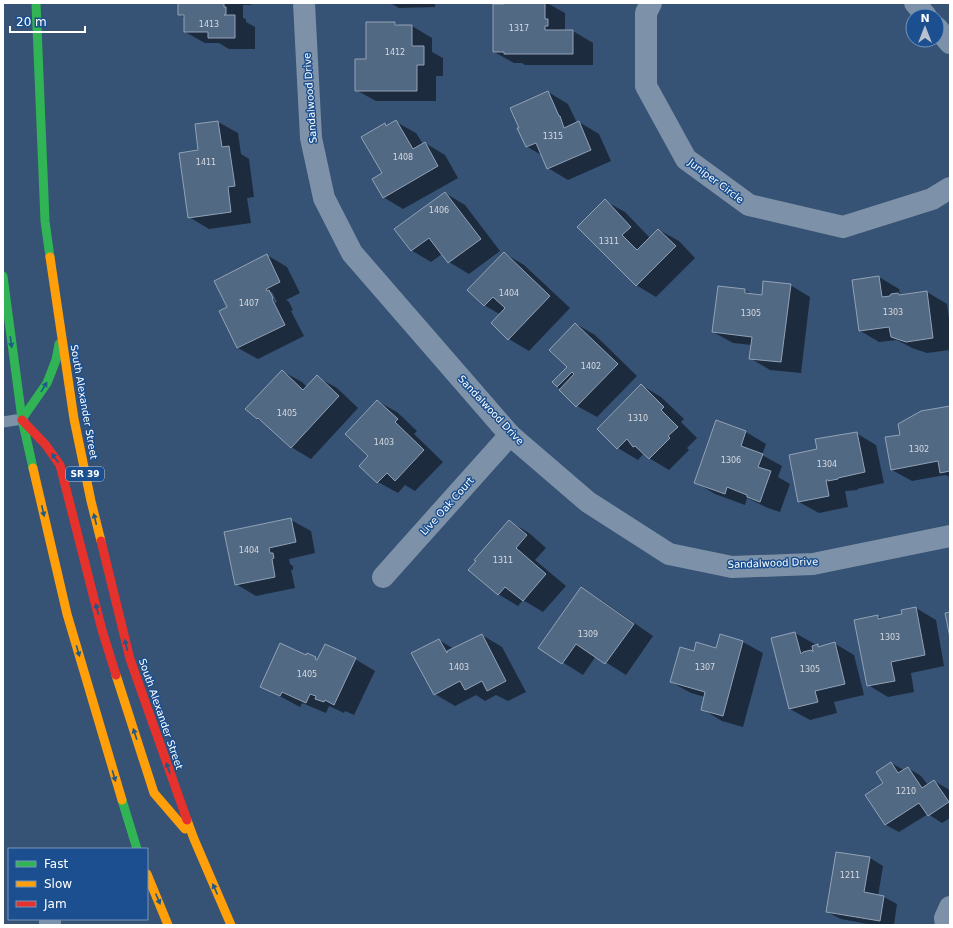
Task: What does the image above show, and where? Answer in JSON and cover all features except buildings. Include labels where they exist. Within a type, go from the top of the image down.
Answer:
[{"type":"main road","name":"South Alexander Street","points":[[36,3],[45,221],[74,419],[91,501],[130,659],[194,839],[231,925]]},
{"type":"main road","points":[[3,276],[22,419],[67,614],[137,848]]},
{"type":"main road","points":[[22,419],[47,383],[56,360],[61,333]]},
{"type":"main road","points":[[22,419],[45,444],[60,465],[102,630],[154,792],[194,839]]},
{"type":"main road","points":[[148,876],[168,925]]},
{"type":"street","name":"Sandalwood Drive","points":[[304,3],[311,138],[324,198],[352,253],[510,435],[588,502],[669,554],[732,567],[813,564],[950,536]]},
{"type":"street","name":"Juniper Circle","points":[[651,3],[646,13],[646,86],[686,159],[748,205],[843,227],[932,200],[950,188]]},
{"type":"street","name":"Live Oak Court","points":[[383,577],[510,435]]},
{"type":"street","points":[[946,925],[945,918],[950,907]]},
{"type":"lane","points":[[3,422],[22,419]]},
{"type":"traffic: fast","points":[[36,3],[45,221],[50,257]]},
{"type":"traffic: fast","points":[[3,276],[22,419],[33,468]]},
{"type":"traffic: fast","points":[[22,419],[47,383],[56,360],[59,344]]},
{"type":"traffic: fast","points":[[122,800],[137,848]]},
{"type":"traffic: slow","points":[[50,257],[74,419],[101,541]]},
{"type":"traffic: slow","points":[[33,468],[67,614],[122,800]]},
{"type":"traffic: slow","points":[[116,675],[154,793],[185,829]]},
{"type":"traffic: slow","points":[[187,820],[231,925]]},
{"type":"traffic: slow","points":[[148,876],[168,925]]},
{"type":"traffic: jam","points":[[22,420],[45,444],[60,465],[102,630],[116,675]]},
{"type":"traffic: jam","points":[[101,541],[130,659],[187,820]]}]
